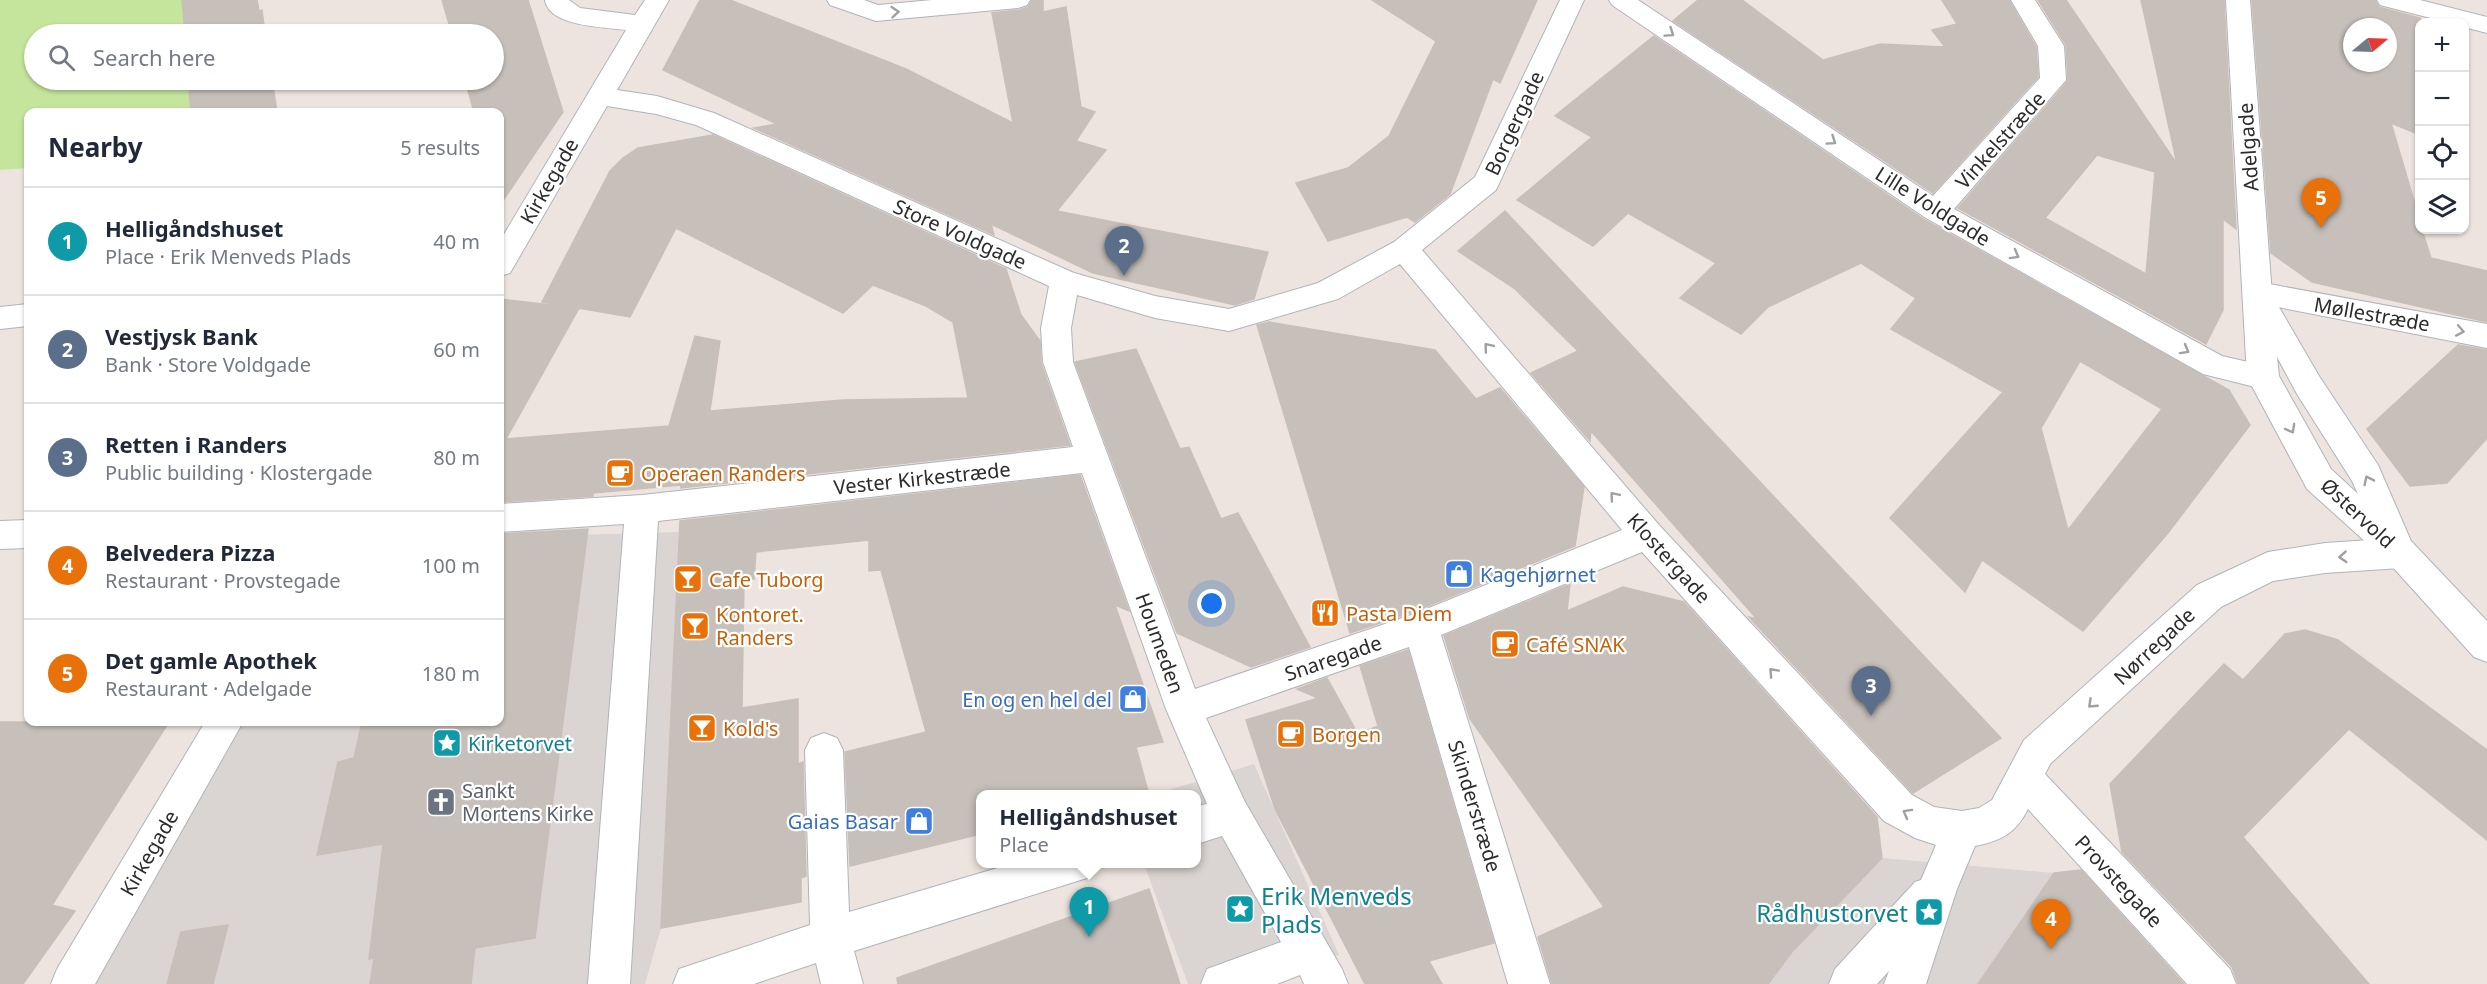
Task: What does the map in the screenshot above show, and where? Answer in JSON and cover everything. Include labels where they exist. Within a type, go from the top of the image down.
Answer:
[{"type":"street","points":[[557,0],[558,6],[574,15],[641,24]]},
{"type":"street","points":[[598,96],[657,0]]},
{"type":"street","points":[[839,0],[876,13],[1018,0]]},
{"type":"street","name":"Borgergade","points":[[1404,249],[1486,183],[1572,0]]},
{"type":"street","name":"Lille Voldgade","points":[[1621,0],[1936,211],[2214,366],[2263,377]]},
{"type":"street","name":"Vinkelstræde","points":[[1936,211],[2053,80],[2051,46],[2023,0]]},
{"type":"street","name":"Adelgade","points":[[2238,0],[2263,377]]},
{"type":"street","points":[[2389,0],[2487,25]]},
{"type":"street","name":"Store Voldgade","points":[[598,96],[657,105],[705,119],[1065,281],[1155,307],[1229,320],[1329,291],[1404,249]]},
{"type":"street","name":"Kirkegade","points":[[504,257],[598,96]]},
{"type":"street","name":"Klostergade","points":[[1404,249],[1647,535],[1898,808],[1929,825],[1962,830]]},
{"type":"street","name":"Houmeden","points":[[1065,281],[1056,328],[1058,362],[1184,709],[1214,820],[1318,968]]},
{"type":"street","name":"Adelgade","points":[[2258,293],[2308,385]]},
{"type":"street","name":"Møllestræde","points":[[2258,293],[2487,336]]},
{"type":"street","points":[[0,318],[24,315]]},
{"type":"street","name":"Østervold","points":[[2263,377],[2319,479],[2401,553],[2487,646]]},
{"type":"street","name":"Østervold","points":[[2308,385],[2366,475],[2401,553]]},
{"type":"street","name":"Vester Kirkestræde","points":[[504,518],[642,509],[1093,458]]},
{"type":"street","points":[[609,984],[642,509]]},
{"type":"street","points":[[0,535],[24,534]]},
{"type":"street","name":"Snaregade","points":[[1184,709],[1421,627],[1647,535]]},
{"type":"street","name":"Nørregade","points":[[1962,830],[1986,825],[2006,813],[2037,752],[2209,596],[2268,567],[2325,558],[2401,553]]},
{"type":"street","name":"Skinderstræde","points":[[1421,627],[1529,984]]},
{"type":"street","name":"Kirkegade","points":[[72,984],[223,726]]},
{"type":"street","points":[[824,750],[830,938],[842,984]]},
{"type":"street","name":"Provstegade","points":[[2023,777],[2215,984]]},
{"type":"street","points":[[1905,984],[1937,888],[1962,830]]},
{"type":"street","points":[[694,984],[830,938],[1060,868]]},
{"type":"street","points":[[1850,984],[1937,888]]},
{"type":"street","points":[[1222,984],[1318,968]]},
{"type":"green space","points":[[0,0],[182,0],[184,24],[24,24],[24,90],[189,90],[191,108],[24,108],[24,168],[0,170]]},
{"type":"shaded area","name":"Kirketorvet","points":[[680,532],[661,928],[645,984],[83,984],[236,726],[504,726],[504,537]]},
{"type":"shaded area","name":"Erik Menveds Plads","points":[[1254,764],[1339,955],[1254,984],[1188,984],[1145,868],[1201,868],[1201,790],[1169,790]]},
{"type":"shaded area","name":"Rådhustorvet","points":[[1882,858],[2054,873],[1978,984],[1768,984],[1792,952]]},
{"type":"building","points":[[182,0],[257,0],[259,11],[262,10],[264,24],[184,24]]},
{"type":"building","points":[[442,0],[528,0],[563,112],[504,199],[504,108],[473,108],[468,90],[504,90],[504,24],[449,24]]},
{"type":"building","points":[[700,0],[730,0],[906,69],[1013,123],[992,13],[1019,10],[1028,7],[1032,0],[1043,0],[1043,12],[1066,7],[1081,107],[1095,112],[1076,141],[1106,150],[1057,211],[1268,252],[1254,299],[1235,305],[1093,273],[991,224],[994,235],[754,128],[777,124],[663,70]]},
{"type":"building","points":[[1372,0],[1537,0],[1500,83],[1493,79],[1450,194],[1415,222],[1407,217],[1328,241],[1296,183],[1348,168],[1389,136],[1436,41]]},
{"type":"building","points":[[1698,0],[1742,0],[1823,60],[1880,44],[1945,47],[1932,30],[1957,24],[1942,0],[2009,0],[2036,47],[2038,77],[1933,193],[1673,21]]},
{"type":"building","points":[[2038,0],[2066,0],[2177,164],[2141,0],[2224,0],[2236,229],[2223,219],[2223,310],[2206,344],[1958,208],[2068,81],[2066,45]],"holes":[[[2097,155],[2155,172],[2146,274],[2045,218]]]},
{"type":"building","points":[[2252,0],[2375,0],[2379,7],[2420,18],[2415,18],[2415,133],[2391,123],[2415,204],[2415,234],[2423,234],[2431,258],[2487,271],[2487,322],[2312,282],[2271,253]]},
{"type":"building","points":[[1654,36],[1925,220],[2229,390],[2250,425],[2168,533],[2083,631],[1982,560],[1965,592],[1890,518],[2003,392],[1891,329],[1916,298],[1861,263],[1768,307],[1741,334],[1680,298],[1716,263],[1628,213],[1593,246],[1517,200],[1592,137],[1555,116]],"holes":[[[2080,361],[2162,409],[2068,530],[2041,428]]]},
{"type":"building","points":[[189,90],[274,90],[276,108],[191,108]]},
{"type":"building","points":[[713,135],[1006,269],[1021,315],[1040,341],[1041,363],[1070,445],[681,488],[681,485],[593,493],[593,496],[504,502],[504,299],[574,307],[542,302],[610,171],[638,148]],"holes":[[[676,228],[843,313],[873,285],[926,306],[953,322],[968,398],[843,400],[710,411],[720,341],[695,336],[669,426],[506,439],[579,308],[630,317]]]},
{"type":"building","points":[[1505,211],[2001,738],[1913,793],[1749,617],[1757,619],[1591,431],[1590,441],[1531,373],[1578,351],[1515,289],[1458,251]]},
{"type":"building","points":[[1269,322],[1435,350],[1476,399],[1500,388],[1584,487],[1575,546],[1413,612],[1350,633],[1257,325]]},
{"type":"building","points":[[2458,345],[2487,350],[2487,438],[2447,483],[2410,486],[2367,429]]},
{"type":"building","points":[[1136,349],[1180,449],[1189,447],[1221,519],[1238,513],[1310,647],[1251,667],[1177,633],[1075,362]]},
{"type":"building","points":[[1080,475],[1129,611],[1115,605],[1163,742],[1136,747],[1148,790],[976,790],[976,835],[850,866],[845,752],[926,732],[881,570],[869,571],[869,540],[756,552],[754,579],[744,580],[742,708],[798,699],[798,764],[803,762],[806,876],[801,878],[801,902],[661,928],[680,521]]},
{"type":"building","name":"Sankt Mortens Kirke","points":[[588,529],[535,938],[475,948],[471,984],[370,984],[374,958],[369,959],[383,844],[317,855],[338,762],[354,758],[361,726],[504,726],[504,534]]},
{"type":"building","points":[[1570,584],[1567,611],[1623,587],[1684,602],[1877,817],[1882,858],[1792,952],[1768,984],[1552,984],[1538,937],[1604,907],[1470,719],[1444,636]]},
{"type":"building","points":[[2305,630],[2338,640],[2487,750],[2487,840],[2349,729],[2243,837],[2369,984],[2238,984],[2232,967],[2122,852],[2110,784],[2224,664],[2243,680],[2285,634]]},
{"type":"building","points":[[1408,650],[1494,943],[1429,961],[1442,984],[1365,984],[1275,809],[1246,720],[1318,698],[1297,689],[1327,678],[1358,734],[1378,726],[1360,666]]},
{"type":"building","points":[[0,722],[24,722],[24,726],[166,726],[52,905],[75,911],[23,984],[0,984]]},
{"type":"building","points":[[2081,870],[2184,984],[1978,984],[2054,873]]},
{"type":"building","points":[[1149,889],[1180,984],[898,984],[897,978]]},
{"type":"building","points":[[228,925],[213,984],[167,984],[181,932]]},
{"type":"place","name":"Det gamle Apothek","points":[[2321,228]]},
{"type":"place","name":"Vestjysk Bank","points":[[1124,276]]},
{"type":"place","name":"Operaen Randers","points":[[620,473]]},
{"type":"place","name":"Kagehjørnet","points":[[1459,574]]},
{"type":"place","name":"Cafe Tuborg","points":[[688,579]]},
{"type":"place","name":"Pasta Diem","points":[[1325,613]]},
{"type":"place","name":"Kontoret. Randers","points":[[695,626]]},
{"type":"place","name":"Café SNAK","points":[[1505,644]]},
{"type":"place","name":"En og en hel del","points":[[1133,699]]},
{"type":"place","name":"Retten i Randers","points":[[1871,716]]},
{"type":"place","name":"Kold's","points":[[702,728]]},
{"type":"place","name":"Borgen","points":[[1291,734]]},
{"type":"place","name":"Kirketorvet","points":[[447,743]]},
{"type":"place","name":"Sankt Mortens Kirke","points":[[441,802]]},
{"type":"place","name":"Gaias Basar","points":[[919,821]]},
{"type":"place","name":"Erik Menveds Plads","points":[[1240,909]]},
{"type":"place","name":"Rådhustorvet","points":[[1929,912]]},
{"type":"place","name":"Helligåndshuset","points":[[1089,937]]},
{"type":"place","name":"Belvedera Pizza","points":[[2051,949]]}]
